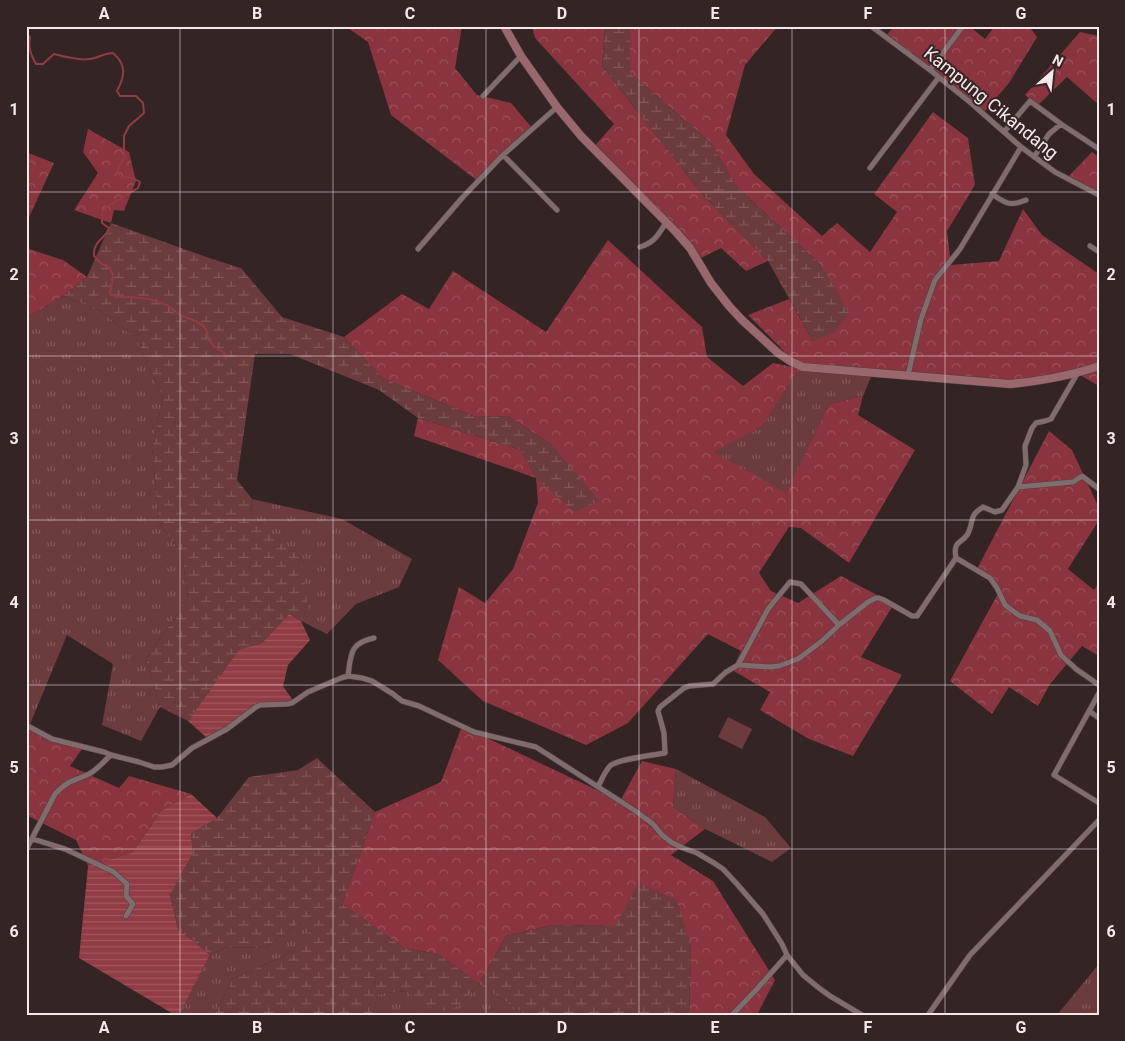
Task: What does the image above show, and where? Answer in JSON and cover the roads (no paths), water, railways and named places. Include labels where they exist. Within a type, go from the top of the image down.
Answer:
[{"type":"street","points":[[504,26],[521,56],[557,108],[581,136],[690,248],[711,282],[730,306],[778,353],[790,361],[803,367],[1010,384],[1077,374],[1099,366]]},
{"type":"street","name":"Kampung Cikandang","points":[[871,26],[939,77],[1034,157],[1055,172],[1099,195]]},
{"type":"street","points":[[930,70],[963,26]]},
{"type":"street","points":[[483,96],[521,56]]},
{"type":"street","points":[[870,168],[939,77]]},
{"type":"street","points":[[1004,132],[1030,101],[1099,149]]},
{"type":"street","points":[[418,249],[462,198],[503,155],[557,108]]},
{"type":"street","points":[[1034,157],[1049,134],[1061,124]]},
{"type":"street","points":[[908,375],[921,319],[935,280],[960,249],[1021,147]]},
{"type":"street","points":[[503,155],[557,210]]},
{"type":"street","points":[[992,194],[1006,203],[1016,204],[1026,200]]},
{"type":"street","points":[[640,248],[650,244],[666,223]]},
{"type":"street","points":[[1090,246],[1099,252]]},
{"type":"street","points":[[1077,374],[1051,418],[1036,423],[1032,428],[1025,446],[1026,465],[1018,487],[1002,510],[996,512],[983,507],[978,511],[971,519],[967,535],[957,544],[954,550],[956,558],[990,578],[1005,606],[1020,616],[1038,620],[1050,631],[1061,655],[1076,669],[1099,685]]},
{"type":"street","points":[[1018,487],[1073,482],[1082,476],[1099,489]]},
{"type":"street","points":[[738,665],[780,666],[798,659],[868,602],[879,598],[912,616],[916,616],[956,558]]},
{"type":"street","points":[[598,787],[608,767],[613,764],[642,756],[665,754],[664,734],[658,711],[660,707],[684,688],[713,684],[726,672],[738,665],[768,609],[790,582],[801,584],[839,625]]},
{"type":"street","points":[[348,676],[351,654],[356,645],[363,640],[374,638]]},
{"type":"street","points":[[26,726],[52,739],[104,752],[110,756],[140,762],[154,768],[162,767],[172,765],[192,748],[226,729],[256,706],[292,703],[308,692],[348,676],[372,681],[402,701],[419,706],[474,732],[536,747],[634,810],[653,824],[671,842],[697,853],[723,869],[763,914],[787,955],[804,974],[819,988],[862,1015]]},
{"type":"street","points":[[1099,693],[1054,775],[1099,803]]},
{"type":"street","points":[[1089,711],[1099,718]]},
{"type":"street","points":[[26,850],[55,794],[70,781],[91,773],[110,756]]},
{"type":"street","points":[[1097,822],[1099,830]]},
{"type":"street","points":[[928,1015],[970,955],[1097,822]]},
{"type":"street","points":[[33,838],[65,849],[114,872],[128,884],[126,896],[132,904],[126,916]]},
{"type":"street","points":[[732,1015],[787,955]]},
{"type":"waterway","points":[[26,34],[30,37],[30,51],[36,64],[43,64],[54,54],[86,59],[113,53],[118,57],[123,66],[123,76],[117,91],[120,96],[136,96],[143,103],[144,113],[129,126],[124,136],[124,157],[117,172],[121,177],[133,178],[140,182],[138,188],[106,207],[102,214],[102,223],[109,228],[96,245],[94,256],[102,264],[110,268],[113,275],[110,294],[116,297],[149,299],[167,305],[180,315],[198,322],[206,329],[209,340],[224,353],[226,359]]}]
